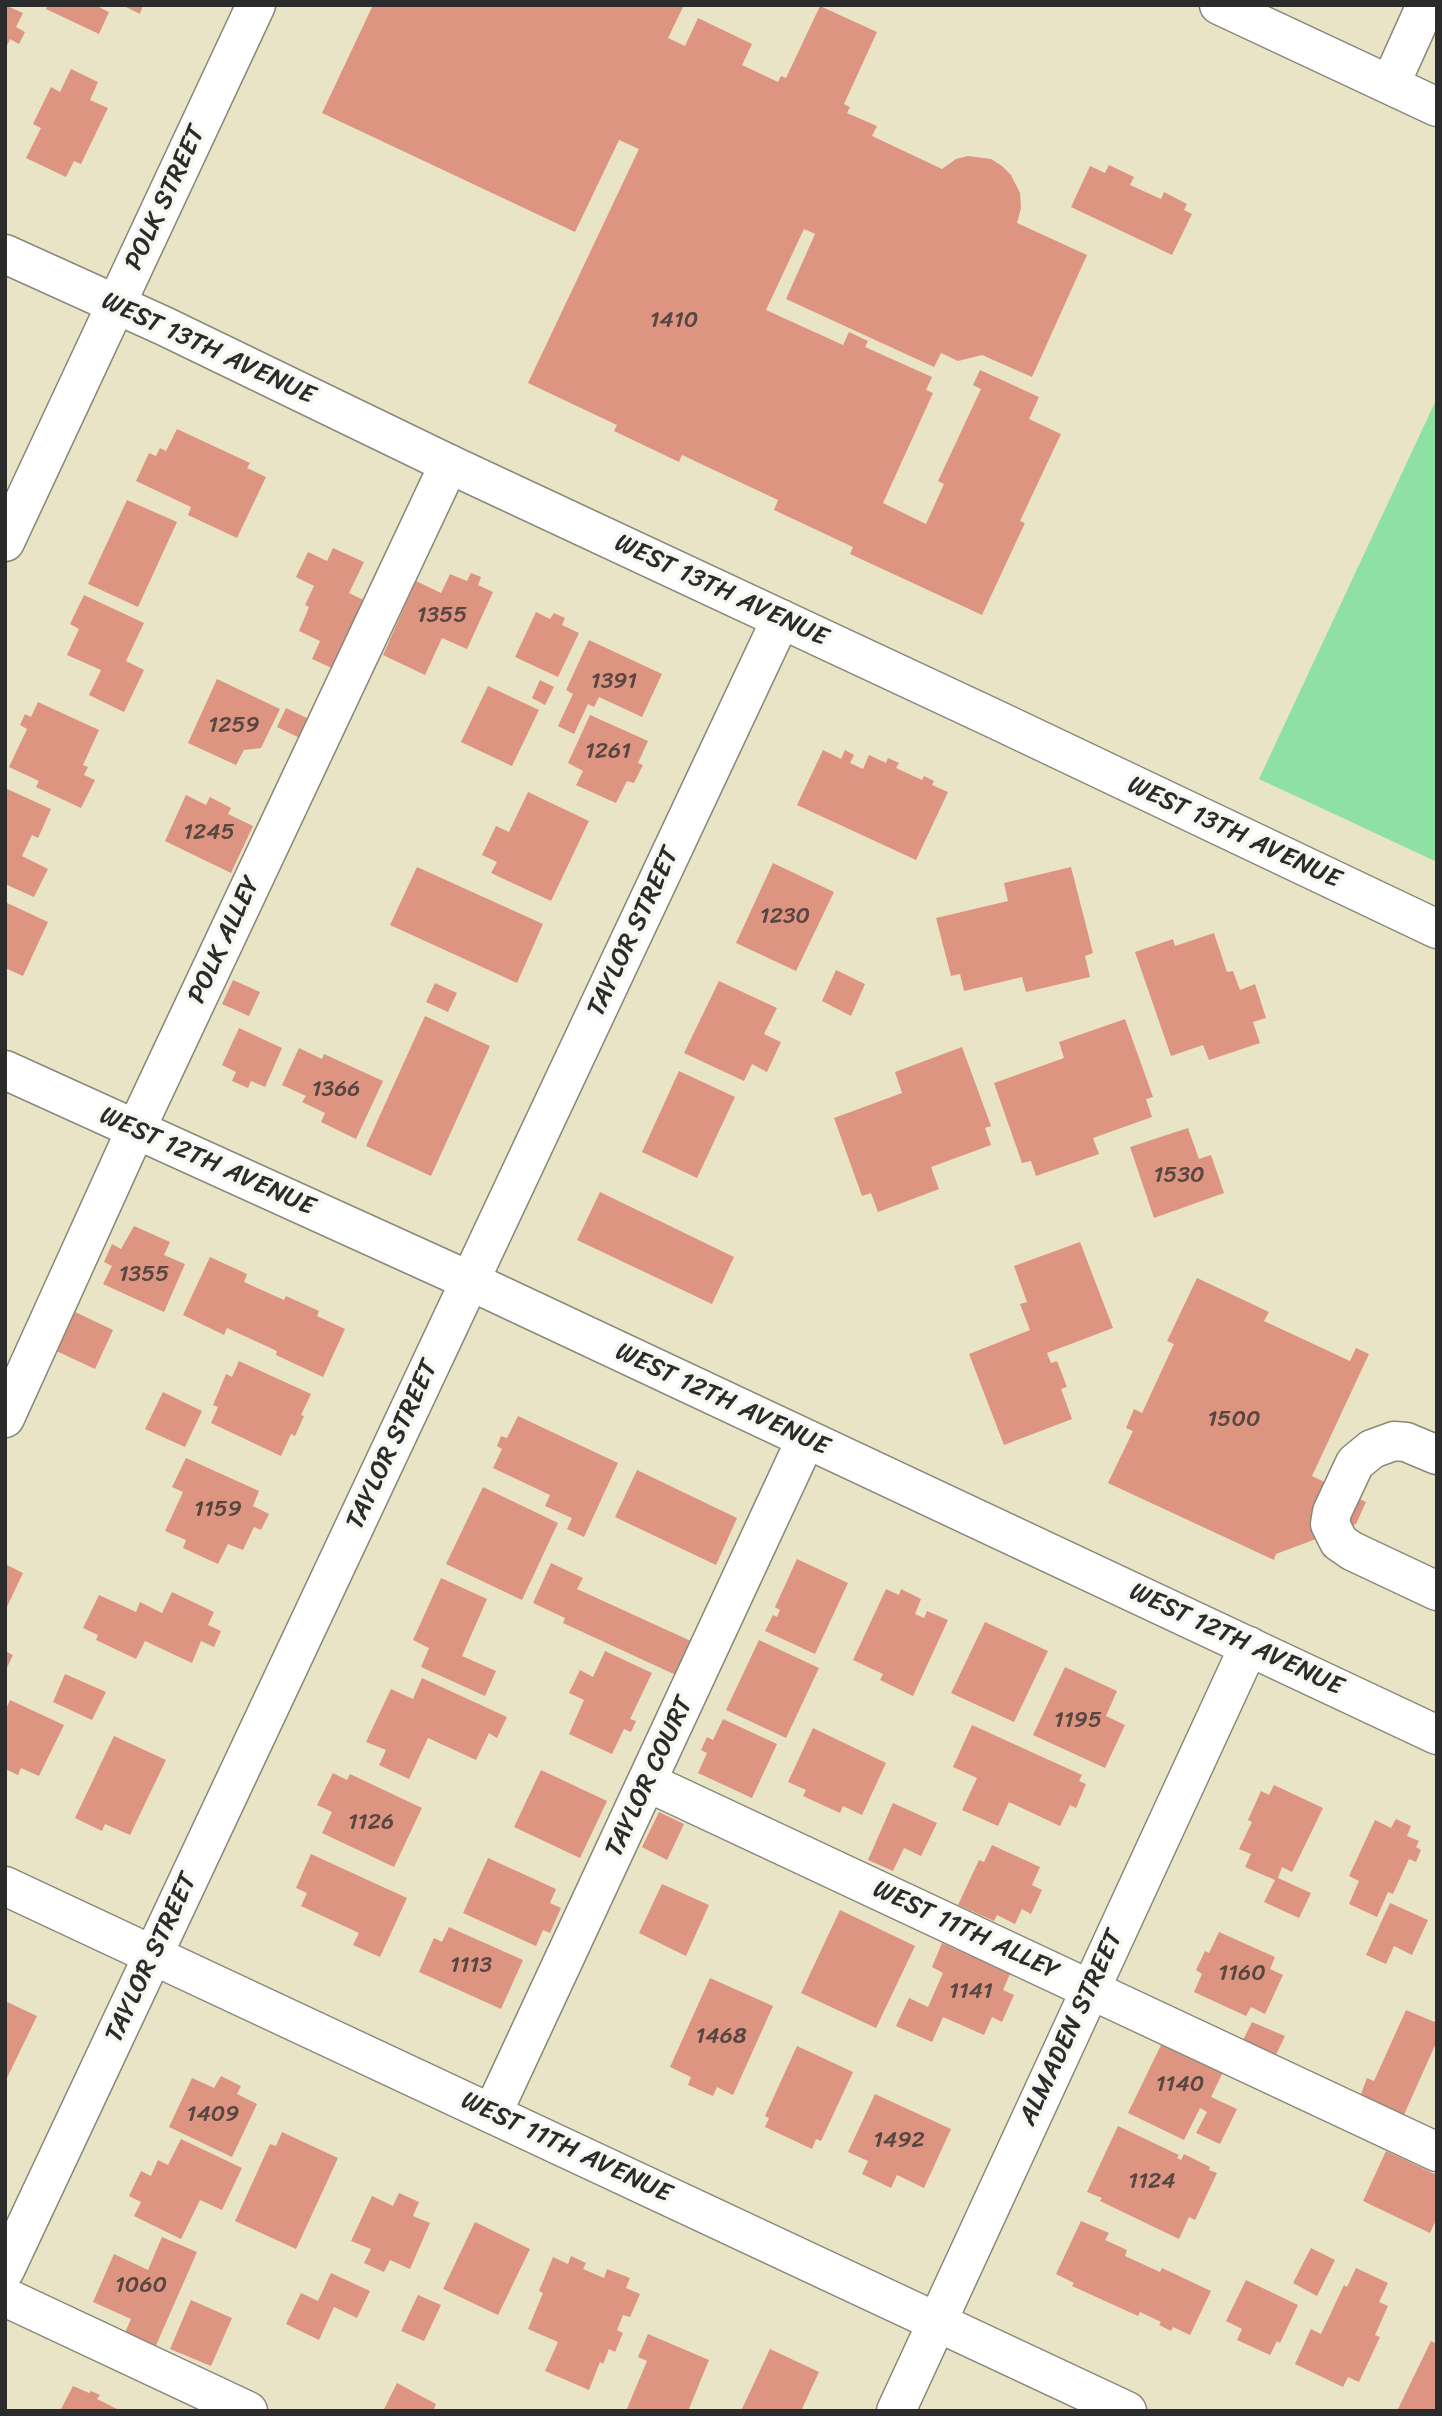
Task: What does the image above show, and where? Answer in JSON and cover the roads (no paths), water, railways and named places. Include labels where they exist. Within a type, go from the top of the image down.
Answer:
[{"type":"street","name":"POLK STREET","points":[[5,542],[256,5]]},
{"type":"street","points":[[1219,5],[1437,107]]},
{"type":"street","points":[[1390,85],[1426,5]]},
{"type":"street","name":"WEST 13TH AVENUE","points":[[5,254],[116,304],[449,464],[1437,929]]},
{"type":"street","name":"POLK ALLEY","points":[[5,1418],[136,1129],[449,464]]},
{"type":"street","name":"TAYLOR STREET","points":[[5,2270],[781,619]]},
{"type":"street","name":"WEST 12TH AVENUE","points":[[5,1070],[470,1281],[1437,1735]]},
{"type":"street","name":"TAYLOR COURT","points":[[492,2114],[806,1439]]},
{"type":"street","points":[[1437,1455],[1406,1442],[1394,1441],[1372,1449],[1355,1463],[1329,1524],[1339,1542],[1352,1551],[1437,1591]]},
{"type":"street","name":"ALMADEN STREET","points":[[896,2411],[1249,1646]]},
{"type":"street","name":"WEST 11TH ALLEY","points":[[647,1782],[1437,2152]]},
{"type":"street","name":"WEST 11TH AVENUE","points":[[5,1886],[1127,2411]]},
{"type":"street","points":[[5,2297],[248,2411]]}]
